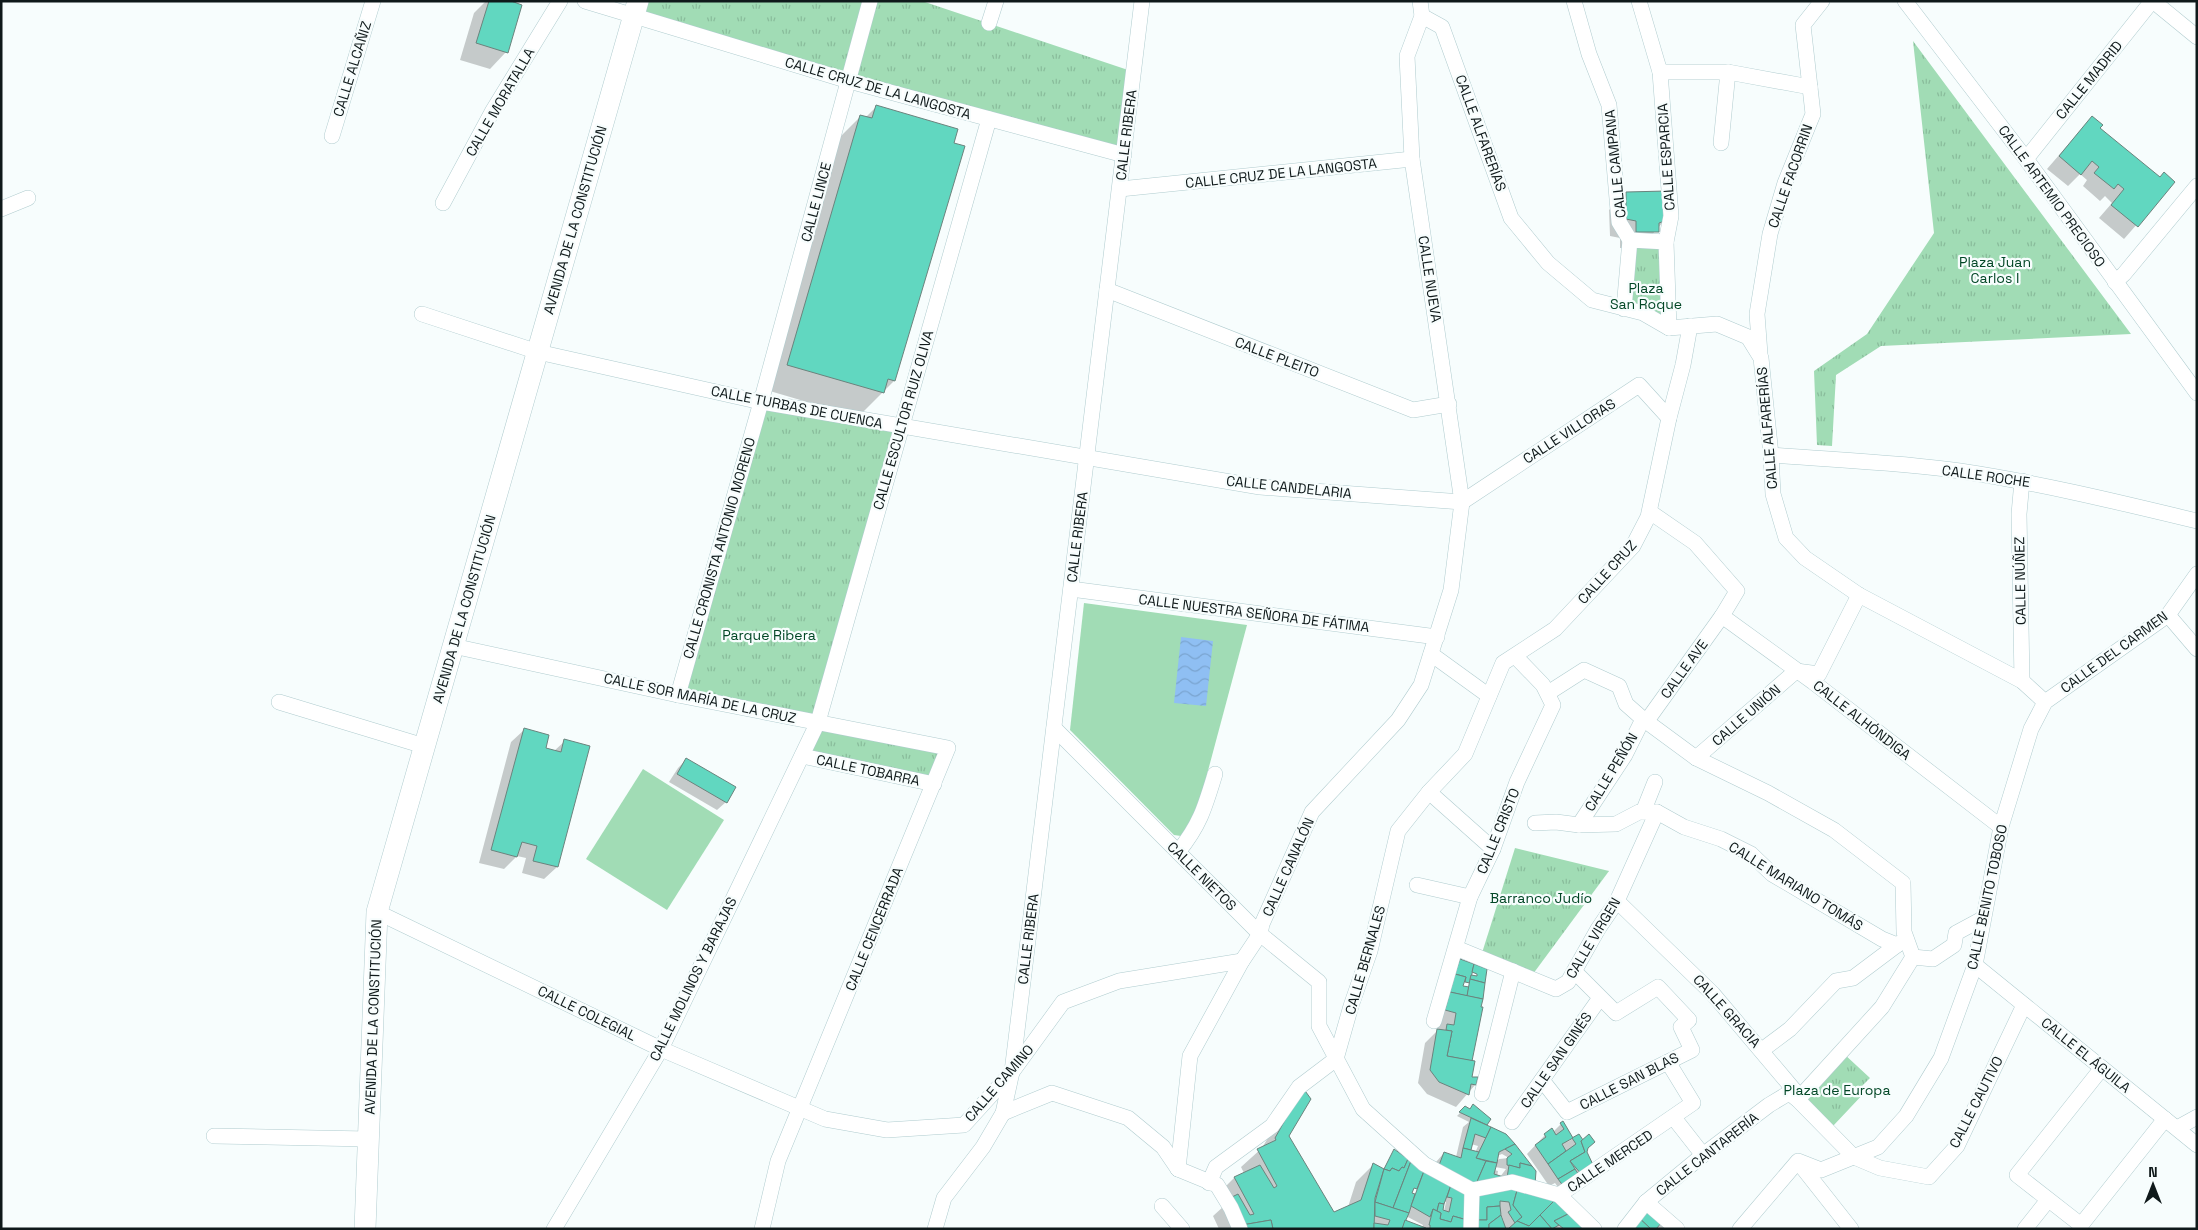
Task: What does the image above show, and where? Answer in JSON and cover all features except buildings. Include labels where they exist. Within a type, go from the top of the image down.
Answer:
[{"type":"street","name":"CALLE ALCAÑIZ","points":[[332,136],[373,1]]},
{"type":"street","name":"CALLE MORATALLA","points":[[443,203],[492,112],[560,1]]},
{"type":"street","name":"CALLE CRUZ DE LA LANGOSTA","points":[[585,1],[636,8],[849,81],[1124,155]]},
{"type":"street","name":"CALLE LINCE","points":[[761,402],[870,1]]},
{"type":"street","points":[[989,23],[996,1]]},
{"type":"street","name":"CALLE RIBERA","points":[[935,1229],[944,1198],[983,1147],[1003,1113],[1012,1072],[1142,1]]},
{"type":"street","name":"CALLE CAMPANA","points":[[1574,1],[1589,54],[1609,105],[1619,222],[1630,240]]},
{"type":"street","name":"CALLE ESPARCIA","points":[[1639,1],[1660,72],[1671,216],[1666,242],[1669,328]]},
{"type":"street","name":"CALLE FACORRIN","points":[[1761,358],[1757,314],[1770,234],[1785,183],[1812,114],[1803,25],[1822,1]]},
{"type":"street","name":"CALLE ARTEMIO PRECIOSO","points":[[1905,1],[2026,159],[2197,393]]},
{"type":"street","points":[[2152,1],[2197,37]]},
{"type":"street","name":"CALLE MADRID","points":[[2026,159],[2152,1]]},
{"type":"street","name":"AVENIDA DE LA CONSTITUCIÓN","points":[[365,1229],[377,912],[636,8]]},
{"type":"street","name":"CALLE NUEVA","points":[[1421,9],[1407,56],[1412,159],[1462,502]]},
{"type":"street","name":"CALLE ALFARERÍAS","points":[[1421,9],[1442,26],[1511,218],[1548,263],[1592,300],[1643,313],[1669,328],[1717,324],[1748,337],[1761,358],[1773,494],[1786,538],[1805,558],[1859,595],[2022,681],[2046,702]]},
{"type":"street","points":[[1660,72],[1728,72],[1810,87]]},
{"type":"street","points":[[1721,143],[1728,72]]},
{"type":"street","name":"CALLE ESCULTOR RUIZ OLIVA","points":[[818,722],[900,427],[989,119]]},
{"type":"street","name":"CALLE CRUZ DE LA LANGOSTA","points":[[1120,189],[1412,159]]},
{"type":"street","points":[[2115,282],[2124,274],[2197,186]]},
{"type":"street","points":[[1,209],[28,198]]},
{"type":"street","points":[[1624,309],[1630,240],[1666,242]]},
{"type":"street","name":"CALLE PLEITO","points":[[1107,290],[1413,410],[1449,404]]},
{"type":"street","name":"CALLE TURBAS DE CUENCA","points":[[422,314],[538,352],[761,402],[900,427],[1087,457]]},
{"type":"street","name":"CALLE CRUZ","points":[[1489,696],[1503,663],[1555,628],[1633,546],[1650,512],[1690,326]]},
{"type":"street","name":"CALLE VILLORAS","points":[[1462,502],[1639,385],[1669,418]]},
{"type":"street","name":"CALLE CRONISTA ANTONIO MORENO","points":[[678,695],[761,402]]},
{"type":"street","name":"CALLE ROCHE","points":[[1771,455],[1957,471],[2022,481],[2079,492],[2197,521]]},
{"type":"street","name":"CALLE CANDELARIA","points":[[1087,457],[1260,487],[1462,502]]},
{"type":"street","name":"CALLE NÚÑEZ","points":[[2022,481],[2019,514],[2022,681]]},
{"type":"street","name":"CALLE CANALÓN","points":[[1178,1168],[1190,1056],[1242,961],[1260,934],[1262,924],[1312,812],[1398,720],[1421,686],[1451,590],[1462,502]]},
{"type":"street","name":"CALLE AVE","points":[[1644,720],[1722,616],[1738,591],[1695,543],[1650,512]]},
{"type":"street","name":"CALLE DEL CARMEN","points":[[2046,702],[2168,615],[2197,574]]},
{"type":"street","name":"CALLE NUESTRA SEÑORA DE FÁTIMA","points":[[1071,589],[1437,636]]},
{"type":"street","points":[[1796,671],[1819,674],[1859,595]]},
{"type":"street","points":[[2168,615],[2197,649]]},
{"type":"street","name":"CALLE ALHÓNDIGA","points":[[1722,616],[2001,828]]},
{"type":"street","name":"CALLE SOR MARÍA DE LA CRUZ","points":[[453,646],[678,695],[948,748]]},
{"type":"street","points":[[1431,654],[1489,696]]},
{"type":"street","points":[[1514,656],[1543,685],[1548,694],[1584,670],[1619,686],[1626,704],[1644,720],[1696,758],[1768,793],[1834,830],[1903,883],[1901,942],[1913,957],[1933,959],[1954,945],[1956,933],[1982,918]]},
{"type":"street","name":"CALLE UNIÓN","points":[[1696,758],[1796,671]]},
{"type":"street","name":"CALLE CRISTO","points":[[1434,1020],[1470,897],[1493,849],[1517,782],[1553,705],[1548,694]]},
{"type":"street","name":"CALLE BERNALES","points":[[1336,1059],[1351,1006],[1370,951],[1398,831],[1428,792],[1465,754],[1489,696]]},
{"type":"street","points":[[280,702],[424,746]]},
{"type":"street","name":"CALLE BENITO TOBOSO","points":[[1798,1161],[1821,1170],[1878,1148],[1906,1116],[1941,1058],[1975,965],[1982,918],[2001,828],[2031,729],[2046,702]]},
{"type":"street","name":"CALLE PEÑÓN","points":[[1579,825],[1625,755],[1644,720]]},
{"type":"street","name":"CALLE MOLINOS Y BARAJAS","points":[[554,1229],[661,1049],[818,722]]},
{"type":"street","name":"CALLE NIETOS","points":[[1054,728],[1260,934],[1319,982],[1319,1026],[1336,1059]]},
{"type":"street","name":"CALLE CENCERRADA","points":[[800,1109],[948,748]]},
{"type":"street","name":"CALLE TOBARRA","points":[[802,756],[934,784]]},
{"type":"street","points":[[1178,852],[1194,833],[1204,811],[1215,774]]},
{"type":"street","name":"CALLE VIRGEN","points":[[1456,948],[1556,988],[1568,982],[1598,929],[1617,901],[1650,812],[1654,782]]},
{"type":"street","points":[[1428,792],[1493,849]]},
{"type":"street","points":[[1536,823],[1616,824],[1639,812],[1650,812]]},
{"type":"street","name":"CALLE MARIANO TOMÁS","points":[[1650,812],[1684,827],[1721,839],[1750,854],[1772,874],[1882,939],[1901,942]]},
{"type":"street","points":[[1417,885],[1470,897]]},
{"type":"street","name":"CALLE GRACIA","points":[[1617,901],[1695,975],[1751,1040],[1762,1050],[1798,1098],[1854,1157]]},
{"type":"street","name":"CALLE COLEGIAL","points":[[377,912],[661,1049],[800,1109]]},
{"type":"street","points":[[1762,1050],[1790,1029],[1836,981],[1853,978],[1901,942]]},
{"type":"street","points":[[1798,1098],[1882,1007],[1913,957]]},
{"type":"street","name":"CALLE CAMINO","points":[[800,1109],[825,1119],[887,1130],[964,1125],[1012,1072],[1064,1002],[1119,981],[1242,961]]},
{"type":"street","name":"CALLE EL ÁGUILA","points":[[1975,965],[2197,1145]]},
{"type":"street","points":[[1482,1094],[1513,971]]},
{"type":"street","name":"CALLE SAN BLAS","points":[[1542,1080],[1567,1112],[1692,1050],[1681,1027],[1689,1020],[1658,987],[1616,1013],[1575,972]]},
{"type":"street","name":"CALLE SAN GINÉS","points":[[1512,1122],[1600,998]]},
{"type":"street","name":"CALLE CAUTIVO","points":[[1854,1157],[1880,1168],[1929,1177],[1957,1146],[2024,1005]]},
{"type":"street","points":[[1209,1183],[1216,1167],[1272,1126],[1298,1087],[1336,1059],[1363,1109],[1424,1164],[1472,1190],[1471,1229]]},
{"type":"street","name":"CALLE MERCED","points":[[1472,1190],[1512,1182],[1559,1195],[1674,1118],[1693,1103],[1668,1062]]},
{"type":"street","points":[[2102,1068],[2017,1175],[2081,1226],[2171,1123],[2197,1117]]},
{"type":"street","name":"CALLE CANTARERÍA","points":[[1625,1229],[1646,1202],[1703,1155],[1769,1105],[1789,1093],[1798,1098]]},
{"type":"street","points":[[1003,1113],[1052,1094],[1128,1118],[1163,1147],[1178,1168],[1217,1185],[1231,1208],[1240,1229]]},
{"type":"street","points":[[762,1229],[778,1161],[800,1109]]},
{"type":"street","points":[[1674,1118],[1703,1155]]},
{"type":"street","points":[[214,1136],[368,1138]]},
{"type":"street","points":[[1740,1229],[1798,1161],[1851,1229]]},
{"type":"street","points":[[1559,1195],[1594,1229]]},
{"type":"street","points":[[2025,1229],[2048,1200]]},
{"type":"street","points":[[1646,1202],[1677,1229]]},
{"type":"street","points":[[1162,1206],[1182,1229]]},
{"type":"green space","points":[[638,1],[922,1],[1134,72],[1124,155],[634,16]]},
{"type":"green space","name":"Plaza Juan Carlos I","points":[[1913,41],[2131,334],[1881,346],[1836,375],[1832,446],[1817,445],[1814,371],[1867,334],[1934,233]]},
{"type":"green space","name":"Plaza San Roque","points":[[1632,240],[1664,241],[1666,327],[1624,309]]},
{"type":"green space","name":"Parque Ribera","points":[[761,402],[900,427],[818,722],[948,748],[934,784],[802,756],[818,723],[678,695]]},
{"type":"green space","points":[[1084,603],[1247,625],[1198,808],[1181,836],[1174,835],[1070,730]]},
{"type":"green space","points":[[643,769],[724,820],[667,910],[586,859]]},
{"type":"green space","name":"Barranco Judío","points":[[1515,848],[1609,871],[1533,974],[1482,953]]},
{"type":"green space","name":"Plaza de Europa","points":[[1843,1053],[1870,1078],[1862,1086],[1866,1091],[1833,1126],[1802,1096]]},
{"type":"water","points":[[1181,637],[1213,641],[1206,706],[1174,703]]}]
